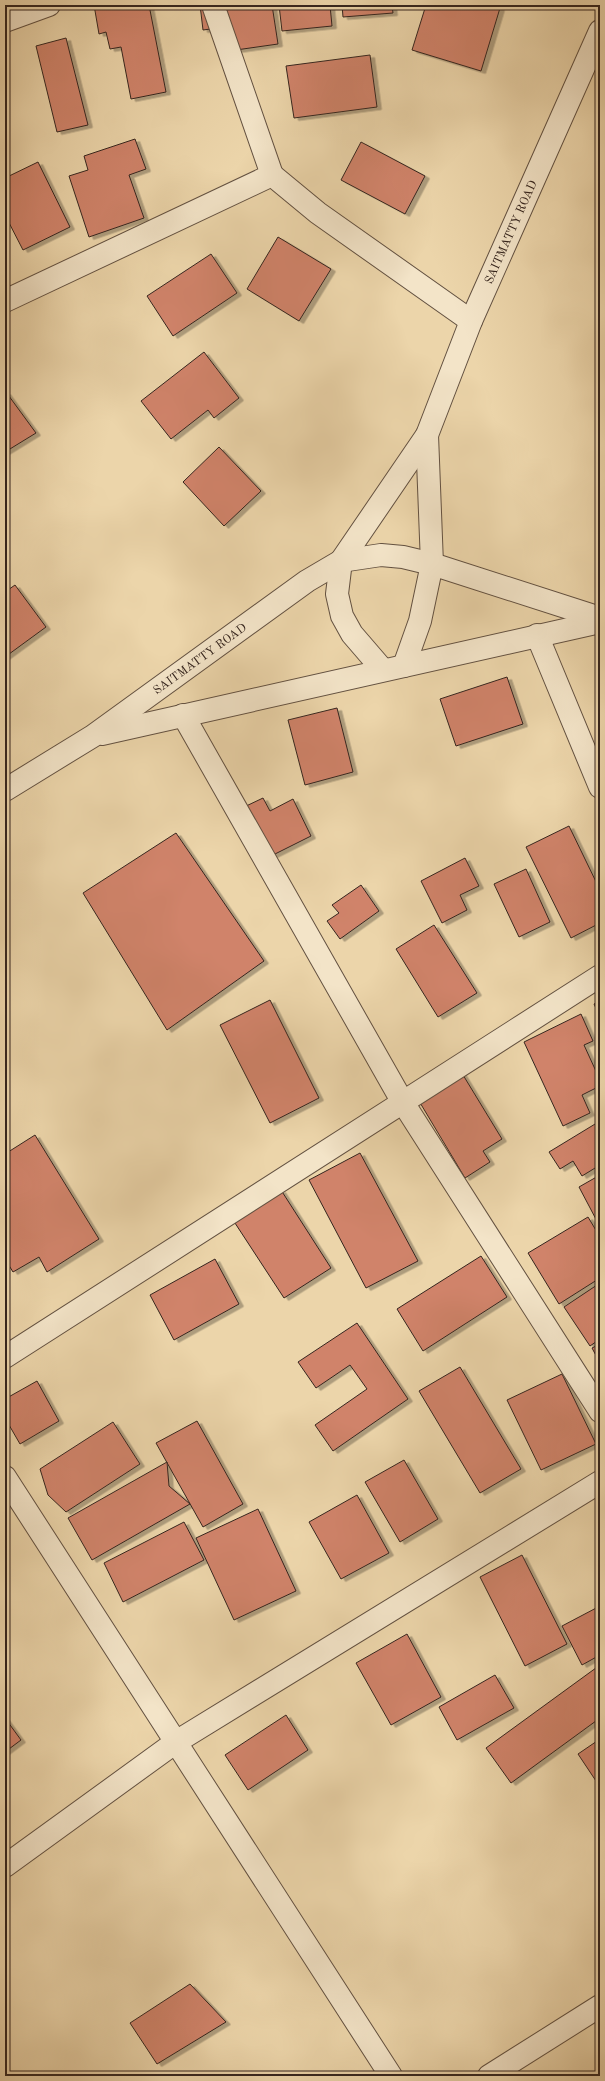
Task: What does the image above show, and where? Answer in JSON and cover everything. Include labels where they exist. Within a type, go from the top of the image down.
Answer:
[{"type":"street","points":[[5,21],[49,5]]},
{"type":"street","points":[[213,5],[272,175],[318,213],[471,321]]},
{"type":"street","name":"SAITMATTY ROAD","points":[[427,435],[471,321],[600,31]]},
{"type":"street","points":[[5,301],[272,175]]},
{"type":"street","points":[[393,668],[352,634],[342,616],[337,594],[341,561],[427,435]]},
{"type":"street","points":[[393,668],[420,621],[432,564],[427,435]]},
{"type":"street","points":[[341,561],[381,555],[403,557],[432,564],[600,618]]},
{"type":"street","name":"SAITMATTY ROAD","points":[[93,736],[307,581],[341,561]]},
{"type":"street","points":[[5,790],[93,736],[600,622]]},
{"type":"street","points":[[537,636],[600,787]]},
{"type":"street","points":[[183,715],[402,1101],[600,1411]]},
{"type":"street","points":[[5,1357],[402,1101],[600,976]]},
{"type":"street","points":[[5,1477],[391,2076]]},
{"type":"street","points":[[5,1866],[176,1742],[600,1482]]},
{"type":"street","points":[[488,2076],[600,2006]]},
{"type":"building","points":[[94,5],[149,5],[166,92],[131,99],[121,47],[110,49],[106,32],[99,34]]},
{"type":"building","points":[[200,5],[272,5],[278,44],[229,51],[226,27],[203,30]]},
{"type":"building","points":[[279,5],[330,5],[332,26],[282,31]]},
{"type":"building","points":[[342,5],[392,5],[393,13],[343,17]]},
{"type":"building","points":[[426,5],[490,5],[500,8],[481,71],[412,50]]},
{"type":"building","points":[[66,38],[88,125],[57,132],[36,46]]},
{"type":"building","points":[[370,55],[377,107],[294,118],[286,66]]},
{"type":"building","points":[[135,139],[146,169],[129,175],[144,218],[89,237],[69,176],[88,170],[84,156]]},
{"type":"building","points":[[361,142],[425,176],[405,214],[341,180]]},
{"type":"building","points":[[38,162],[70,227],[23,250],[5,215],[5,178]]},
{"type":"building","points":[[278,237],[331,269],[299,321],[247,289]]},
{"type":"building","points":[[211,254],[237,293],[173,336],[147,296]]},
{"type":"building","points":[[204,352],[239,398],[214,418],[208,410],[171,439],[141,401]]},
{"type":"building","points":[[6,392],[36,433],[5,452],[5,393]]},
{"type":"building","points":[[219,447],[261,491],[224,526],[183,482]]},
{"type":"building","points":[[15,585],[46,627],[5,657],[5,592]]},
{"type":"building","points":[[507,677],[523,724],[456,746],[440,699]]},
{"type":"building","points":[[337,708],[353,772],[305,785],[288,720]]},
{"type":"building","points":[[263,798],[270,811],[293,799],[311,836],[267,858],[242,808]]},
{"type":"building","points":[[569,826],[600,890],[600,923],[571,938],[526,847]]},
{"type":"building","points":[[176,833],[264,961],[167,1030],[83,893]]},
{"type":"building","points":[[465,858],[479,886],[460,895],[467,910],[442,923],[421,881]]},
{"type":"building","points":[[526,869],[550,922],[519,937],[494,884]]},
{"type":"building","points":[[361,885],[379,911],[340,939],[327,921],[339,913],[332,905]]},
{"type":"building","points":[[434,925],[477,993],[438,1017],[396,949]]},
{"type":"building","points":[[270,1000],[319,1098],[270,1123],[220,1025]]},
{"type":"building","points":[[600,1001],[600,1017],[594,1004]]},
{"type":"building","points":[[581,1014],[593,1041],[584,1045],[600,1080],[600,1086],[582,1095],[590,1113],[563,1126],[524,1042]]},
{"type":"building","points":[[460,1070],[502,1139],[483,1151],[490,1162],[465,1178],[416,1096]]},
{"type":"building","points":[[600,1121],[600,1165],[582,1176],[573,1161],[560,1169],[549,1152]]},
{"type":"building","points":[[35,1135],[99,1239],[47,1272],[39,1257],[13,1272],[5,1259],[5,1154]]},
{"type":"building","points":[[360,1153],[418,1261],[366,1288],[309,1180]]},
{"type":"building","points":[[600,1175],[600,1222],[598,1223],[579,1187]]},
{"type":"building","points":[[281,1190],[331,1268],[284,1298],[233,1220]]},
{"type":"building","points":[[588,1217],[600,1237],[600,1278],[559,1304],[528,1253]]},
{"type":"building","points":[[481,1256],[507,1297],[423,1351],[397,1309]]},
{"type":"building","points":[[215,1259],[239,1304],[174,1340],[150,1295]]},
{"type":"building","points":[[600,1283],[600,1339],[590,1346],[564,1307]]},
{"type":"building","points":[[357,1323],[408,1399],[333,1451],[315,1425],[367,1389],[350,1365],[316,1388],[298,1362]]},
{"type":"building","points":[[600,1344],[600,1363],[592,1348]]},
{"type":"building","points":[[460,1367],[521,1469],[480,1493],[419,1391]]},
{"type":"building","points":[[562,1374],[596,1444],[541,1470],[507,1400]]},
{"type":"building","points":[[37,1381],[59,1421],[20,1444],[5,1418],[5,1399]]},
{"type":"building","points":[[197,1421],[243,1504],[203,1527],[156,1443]]},
{"type":"building","points":[[113,1422],[140,1464],[66,1512],[48,1495],[40,1469]]},
{"type":"building","points":[[404,1460],[438,1519],[400,1542],[365,1482]]},
{"type":"building","points":[[167,1462],[169,1486],[190,1504],[92,1560],[68,1518]]},
{"type":"building","points":[[357,1495],[389,1553],[341,1579],[309,1522]]},
{"type":"building","points":[[258,1509],[296,1591],[234,1620],[196,1538]]},
{"type":"building","points":[[184,1522],[204,1560],[123,1602],[104,1563]]},
{"type":"building","points":[[522,1555],[567,1644],[525,1666],[480,1577]]},
{"type":"building","points":[[600,1606],[600,1655],[582,1665],[562,1626]]},
{"type":"building","points":[[407,1634],[441,1697],[391,1725],[356,1663]]},
{"type":"building","points":[[600,1665],[600,1718],[511,1783],[486,1748]]},
{"type":"building","points":[[495,1675],[514,1708],[457,1740],[439,1707]]},
{"type":"building","points":[[286,1715],[308,1750],[248,1790],[225,1755]]},
{"type":"building","points":[[5,1718],[21,1740],[5,1752]]},
{"type":"building","points":[[600,1739],[600,1787],[578,1754]]},
{"type":"building","points":[[190,1984],[226,2022],[157,2064],[130,2023]]}]
